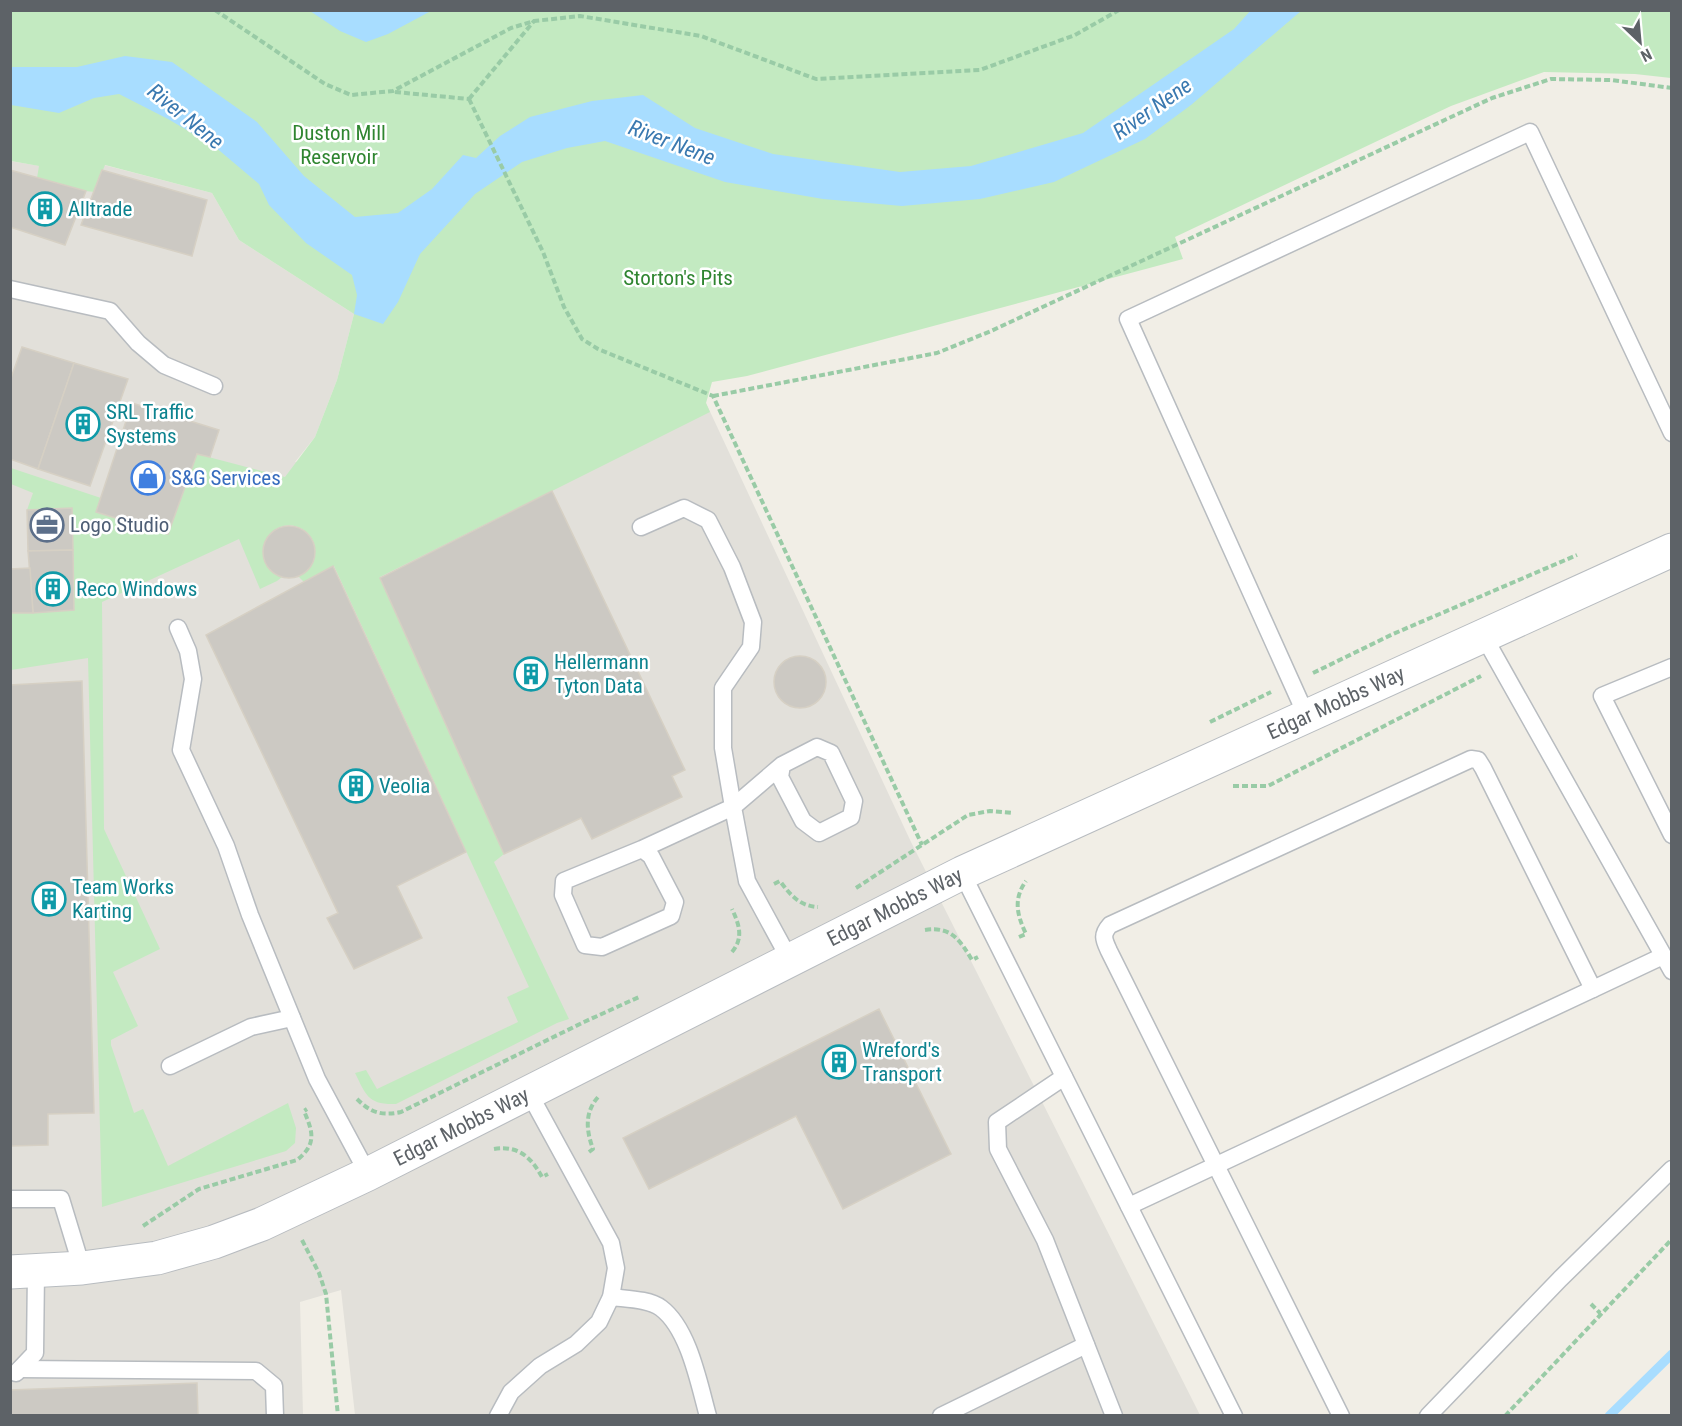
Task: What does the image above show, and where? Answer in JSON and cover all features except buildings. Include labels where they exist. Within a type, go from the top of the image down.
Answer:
[{"type":"street","name":"Edgar Mobbs Way","points":[[23,1271],[82,1268],[157,1258],[214,1242],[288,1213],[530,1093],[962,873],[1671,550]]},
{"type":"lane","points":[[1307,717],[1128,319],[1530,132],[1671,433]]},
{"type":"lane","points":[[10,289],[110,311],[138,343],[164,365],[214,386]]},
{"type":"lane","points":[[641,527],[684,508],[708,520],[732,567],[753,622],[751,647],[723,688],[723,748],[747,881],[790,960]]},
{"type":"lane","points":[[178,628],[188,651],[193,679],[181,750],[226,846],[250,915],[324,1093],[368,1174]]},
{"type":"lane","points":[[1483,635],[1671,971]]},
{"type":"lane","points":[[1671,667],[1602,696],[1671,836]]},
{"type":"lane","points":[[642,849],[651,856],[675,902],[670,916],[602,947],[585,945],[563,894],[564,881],[642,849],[733,807],[782,765],[817,747],[831,753],[854,801],[851,817],[819,833],[803,821],[780,777],[782,765]]},
{"type":"lane","points":[[1341,1416],[1103,939],[1104,932],[1110,925],[1163,900],[1471,759],[1478,760],[1483,768],[1593,989]]},
{"type":"lane","points":[[962,873],[1234,1416]]},
{"type":"lane","points":[[1129,1206],[1663,956]]},
{"type":"lane","points":[[170,1066],[251,1027],[292,1018]]},
{"type":"lane","points":[[1064,1077],[997,1122],[998,1149],[1045,1240],[1114,1416]]},
{"type":"lane","points":[[498,1416],[511,1392],[540,1366],[576,1344],[599,1322],[611,1297],[616,1268],[611,1243],[530,1093]]},
{"type":"lane","points":[[1428,1416],[1560,1279],[1671,1169]]},
{"type":"lane","points":[[10,1199],[61,1198],[82,1268]]},
{"type":"lane","points":[[15,1372],[35,1353],[23,1271]]},
{"type":"lane","points":[[611,1297],[640,1301],[661,1308],[679,1329],[690,1353],[708,1416]]},
{"type":"lane","points":[[941,1416],[1086,1345]]},
{"type":"lane","points":[[15,1372],[256,1371],[274,1386],[274,1416]]},
{"type":"path","points":[[215,10],[325,84],[351,95],[393,91],[469,99]]},
{"type":"path","points":[[393,91],[511,28],[534,21],[580,16],[701,36],[816,80],[980,70],[1075,35],[1119,10]]},
{"type":"path","points":[[469,99],[534,21]]},
{"type":"path","points":[[469,99],[543,252],[564,307],[582,339],[598,350],[713,396],[937,353],[991,331],[1492,98],[1551,79],[1611,80],[1671,88]]},
{"type":"path","points":[[713,396],[922,845]]},
{"type":"path","points":[[1326,667],[1393,634],[1586,550]]},
{"type":"path","points":[[1223,786],[1268,786],[1466,683]]},
{"type":"path","points":[[1205,724],[1265,695]]},
{"type":"path","points":[[850,892],[968,815],[990,811],[1017,812]]},
{"type":"path","points":[[1026,934],[1017,910],[1017,896],[1027,878]]},
{"type":"path","points":[[780,881],[798,902],[808,907],[827,906]]},
{"type":"path","points":[[727,956],[735,950],[740,932],[739,924],[730,906]]},
{"type":"path","points":[[922,930],[935,928],[952,934],[962,943],[972,960]]},
{"type":"path","points":[[353,1093],[365,1107],[377,1113],[401,1112],[584,1022],[649,993]]},
{"type":"path","points":[[593,1149],[588,1131],[589,1110],[600,1095],[610,1089]]},
{"type":"path","points":[[120,1264],[135,1231],[199,1189],[285,1165],[306,1153],[312,1135],[304,1111]]},
{"type":"path","points":[[288,1213],[319,1273],[326,1294],[338,1416]]},
{"type":"path","points":[[1505,1416],[1671,1239]]},
{"type":"path","points":[[1591,1304],[1600,1313]]},
{"type":"shaded area","points":[[10,161],[40,166],[38,177],[94,192],[104,165],[212,193],[239,240],[354,314],[337,380],[315,437],[295,462],[706,403],[911,842],[1200,1415],[355,1415],[341,1290],[300,1302],[303,1415],[11,1415]]},
{"type":"green space","points":[[11,11],[1671,11],[1671,78],[1635,74],[1544,72],[1451,106],[1175,237],[1183,259],[747,376],[712,382],[706,403],[710,412],[380,577],[504,854],[494,862],[569,1019],[396,1104],[379,1103],[369,1097],[355,1073],[366,1070],[377,1089],[518,1022],[507,997],[529,987],[334,566],[304,582],[298,576],[313,562],[315,547],[313,541],[304,530],[293,525],[282,526],[267,538],[264,548],[265,558],[271,568],[282,577],[260,589],[239,539],[102,602],[104,829],[160,949],[113,972],[138,1026],[111,1040],[134,1113],[143,1109],[168,1166],[288,1103],[296,1128],[295,1143],[286,1151],[102,1207],[88,658],[11,670],[11,613],[74,610],[72,508],[27,510],[33,493],[11,484],[11,468],[101,498],[96,512],[168,534],[197,454],[285,477],[315,437],[337,380],[354,314],[239,240],[212,193],[105,165],[94,192],[86,191],[37,178],[39,166],[11,161]]},
{"type":"water","name":"River Nene","points":[[1251,10],[1301,11],[1191,105],[1145,139],[1054,182],[980,199],[902,206],[823,199],[725,182],[605,141],[567,148],[522,162],[475,194],[420,254],[398,302],[383,324],[354,314],[357,295],[352,275],[306,243],[269,205],[259,184],[214,146],[119,94],[94,98],[59,113],[11,105],[11,67],[77,67],[125,56],[172,62],[257,122],[304,176],[355,217],[398,213],[432,189],[463,155],[476,158],[500,136],[530,117],[592,101],[643,95],[695,128],[773,154],[900,172],[971,166],[1083,133],[1234,29]]},
{"type":"water","points":[[310,11],[431,11],[388,34],[366,42],[340,31]]},
{"type":"waterway","points":[[1609,1416],[1672,1354]]},
{"type":"place","name":"Alltrade","points":[[45,209]]},
{"type":"place","name":"SRL Traffic Systems","points":[[83,424]]},
{"type":"place","name":"S&G Services","points":[[148,478]]},
{"type":"place","name":"Logo Studio","points":[[47,525]]},
{"type":"place","name":"Reco Windows","points":[[53,589]]},
{"type":"place","name":"Hellermann Tyton Data","points":[[531,674]]},
{"type":"place","name":"Veolia","points":[[356,786]]},
{"type":"place","name":"Team Works Karting","points":[[49,899]]},
{"type":"place","name":"Wreford's Transport","points":[[839,1062]]},
{"type":"park label","name":"Duston Mill Reservoir","points":[[339,145]]},
{"type":"park label","name":"Storton's Pits","points":[[678,278]]}]
